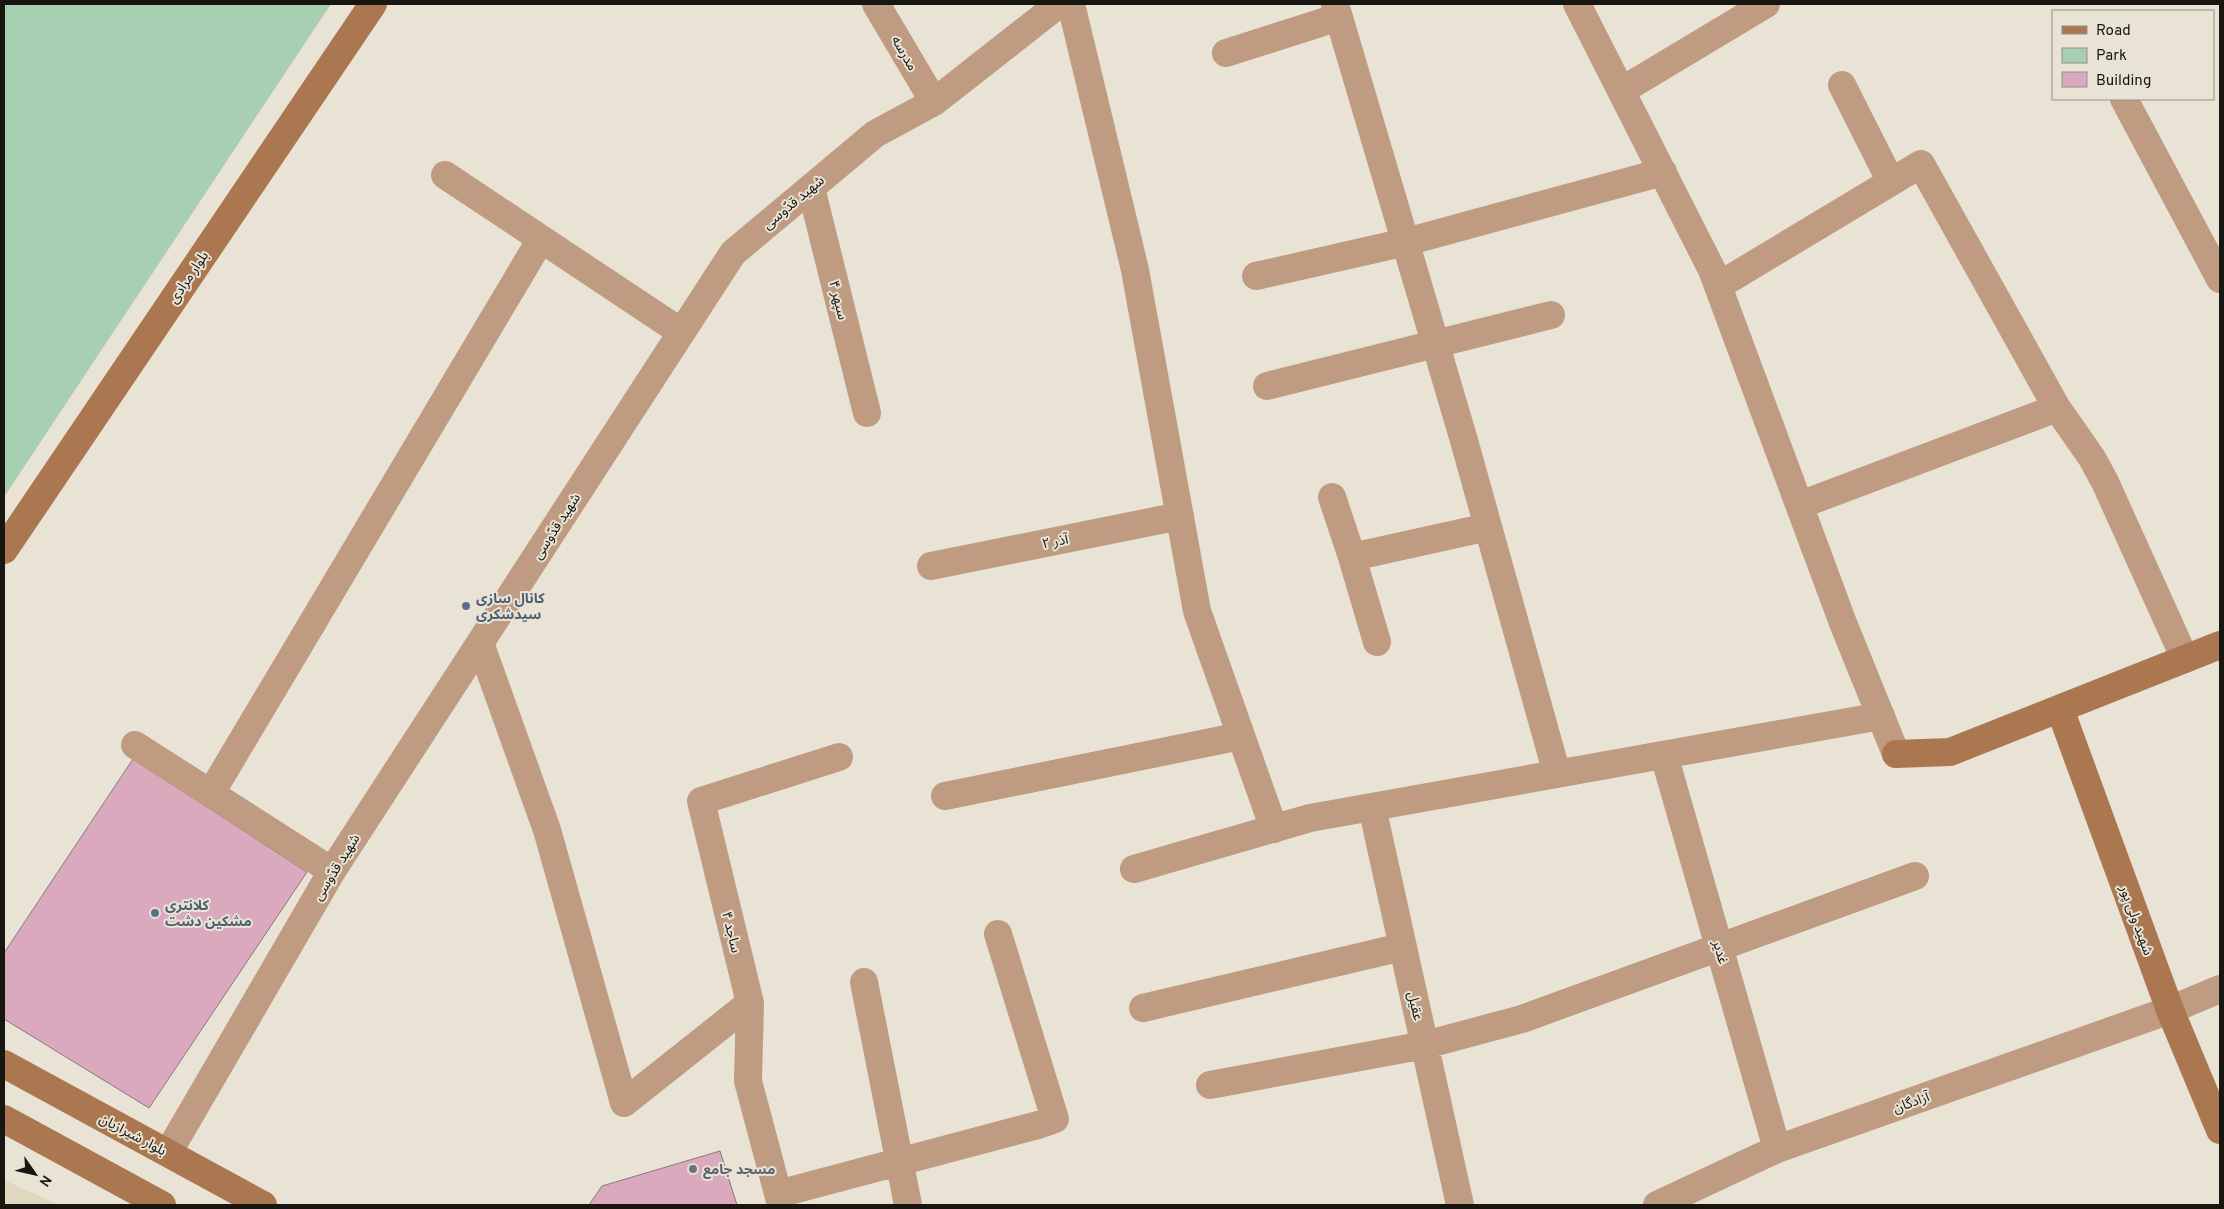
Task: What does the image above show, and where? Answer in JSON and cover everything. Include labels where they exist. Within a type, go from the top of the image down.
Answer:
[{"type":"street","name":"بلوار مرادی","points":[[4,550],[373,4]]},
{"type":"street","name":"مدرسه","points":[[876,4],[934,102]]},
{"type":"street","name":"شهید قدّوسی","points":[[168,1153],[332,871],[733,253],[875,134],[934,102],[1059,4]]},
{"type":"street","points":[[1071,4],[1136,270],[1197,611],[1274,829]]},
{"type":"street","points":[[1577,4],[1712,270],[1843,623],[1896,754],[1950,752],[2220,645]]},
{"type":"street","points":[[1621,91],[1766,4]]},
{"type":"street","points":[[1226,52],[1337,10],[1436,343],[1557,774]]},
{"type":"street","points":[[1842,85],[1891,182]]},
{"type":"street","points":[[2125,100],[2220,279]]},
{"type":"street","points":[[1718,286],[1921,164],[2057,408],[2092,458],[2105,482],[2185,659]]},
{"type":"street","points":[[1256,276],[1406,242],[1662,172]]},
{"type":"street","points":[[445,175],[681,332]]},
{"type":"street","name":"سپهر ۴","points":[[811,188],[867,413]]},
{"type":"street","points":[[211,793],[541,239]]},
{"type":"street","points":[[1266,386],[1551,315]]},
{"type":"street","points":[[1800,505],[2057,408]]},
{"type":"street","points":[[1332,497],[1377,642]]},
{"type":"street","name":"آذر ۲","points":[[931,566],[1180,516]]},
{"type":"street","points":[[1352,557],[1488,527]]},
{"type":"street","points":[[480,644],[547,830],[624,1103],[750,1003]]},
{"type":"street","name":"شهید ولی پور","points":[[2060,709],[2170,1010],[2220,1130]]},
{"type":"street","points":[[1134,869],[1310,818],[1881,716]]},
{"type":"street","points":[[945,796],[1241,736]]},
{"type":"street","points":[[135,745],[332,871]]},
{"type":"street","name":"غدیر","points":[[1664,755],[1777,1149]]},
{"type":"street","name":"ساجد ۴","points":[[779,1199],[748,1081],[750,1003],[701,801],[839,757]]},
{"type":"street","name":"عقیل","points":[[1372,807],[1460,1205]]},
{"type":"street","points":[[1210,1085],[1425,1045],[1522,1019],[1916,876]]},
{"type":"street","points":[[779,1199],[899,1162],[1055,1119],[998,934]]},
{"type":"street","points":[[1142,1008],[1402,947]]},
{"type":"street","points":[[864,982],[908,1205]]},
{"type":"street","name":"آزادگان","points":[[1657,1205],[1777,1149],[2170,1010],[2220,989]]},
{"type":"street","name":"بلوار شیرازیان","points":[[4,1064],[262,1205]]},
{"type":"street","points":[[4,1120],[162,1205]]},
{"type":"shaded area","points":[[4,1180],[59,1205],[4,1205]]},
{"type":"green space","points":[[4,4],[331,4],[4,497]]},
{"type":"building","name":"کلانتری مشکین دشت","points":[[133,759],[307,872],[149,1108],[4,1019],[4,953]]},
{"type":"building","name":"مسجد جامع","points":[[720,1151],[737,1205],[589,1205],[602,1186]]},
{"type":"place","name":"کانال سازی سیدشکری","points":[[466,606]]},
{"type":"place","name":"کلانتری مشکین دشت","points":[[155,913]]},
{"type":"place","name":"مسجد جامع","points":[[693,1169]]}]
